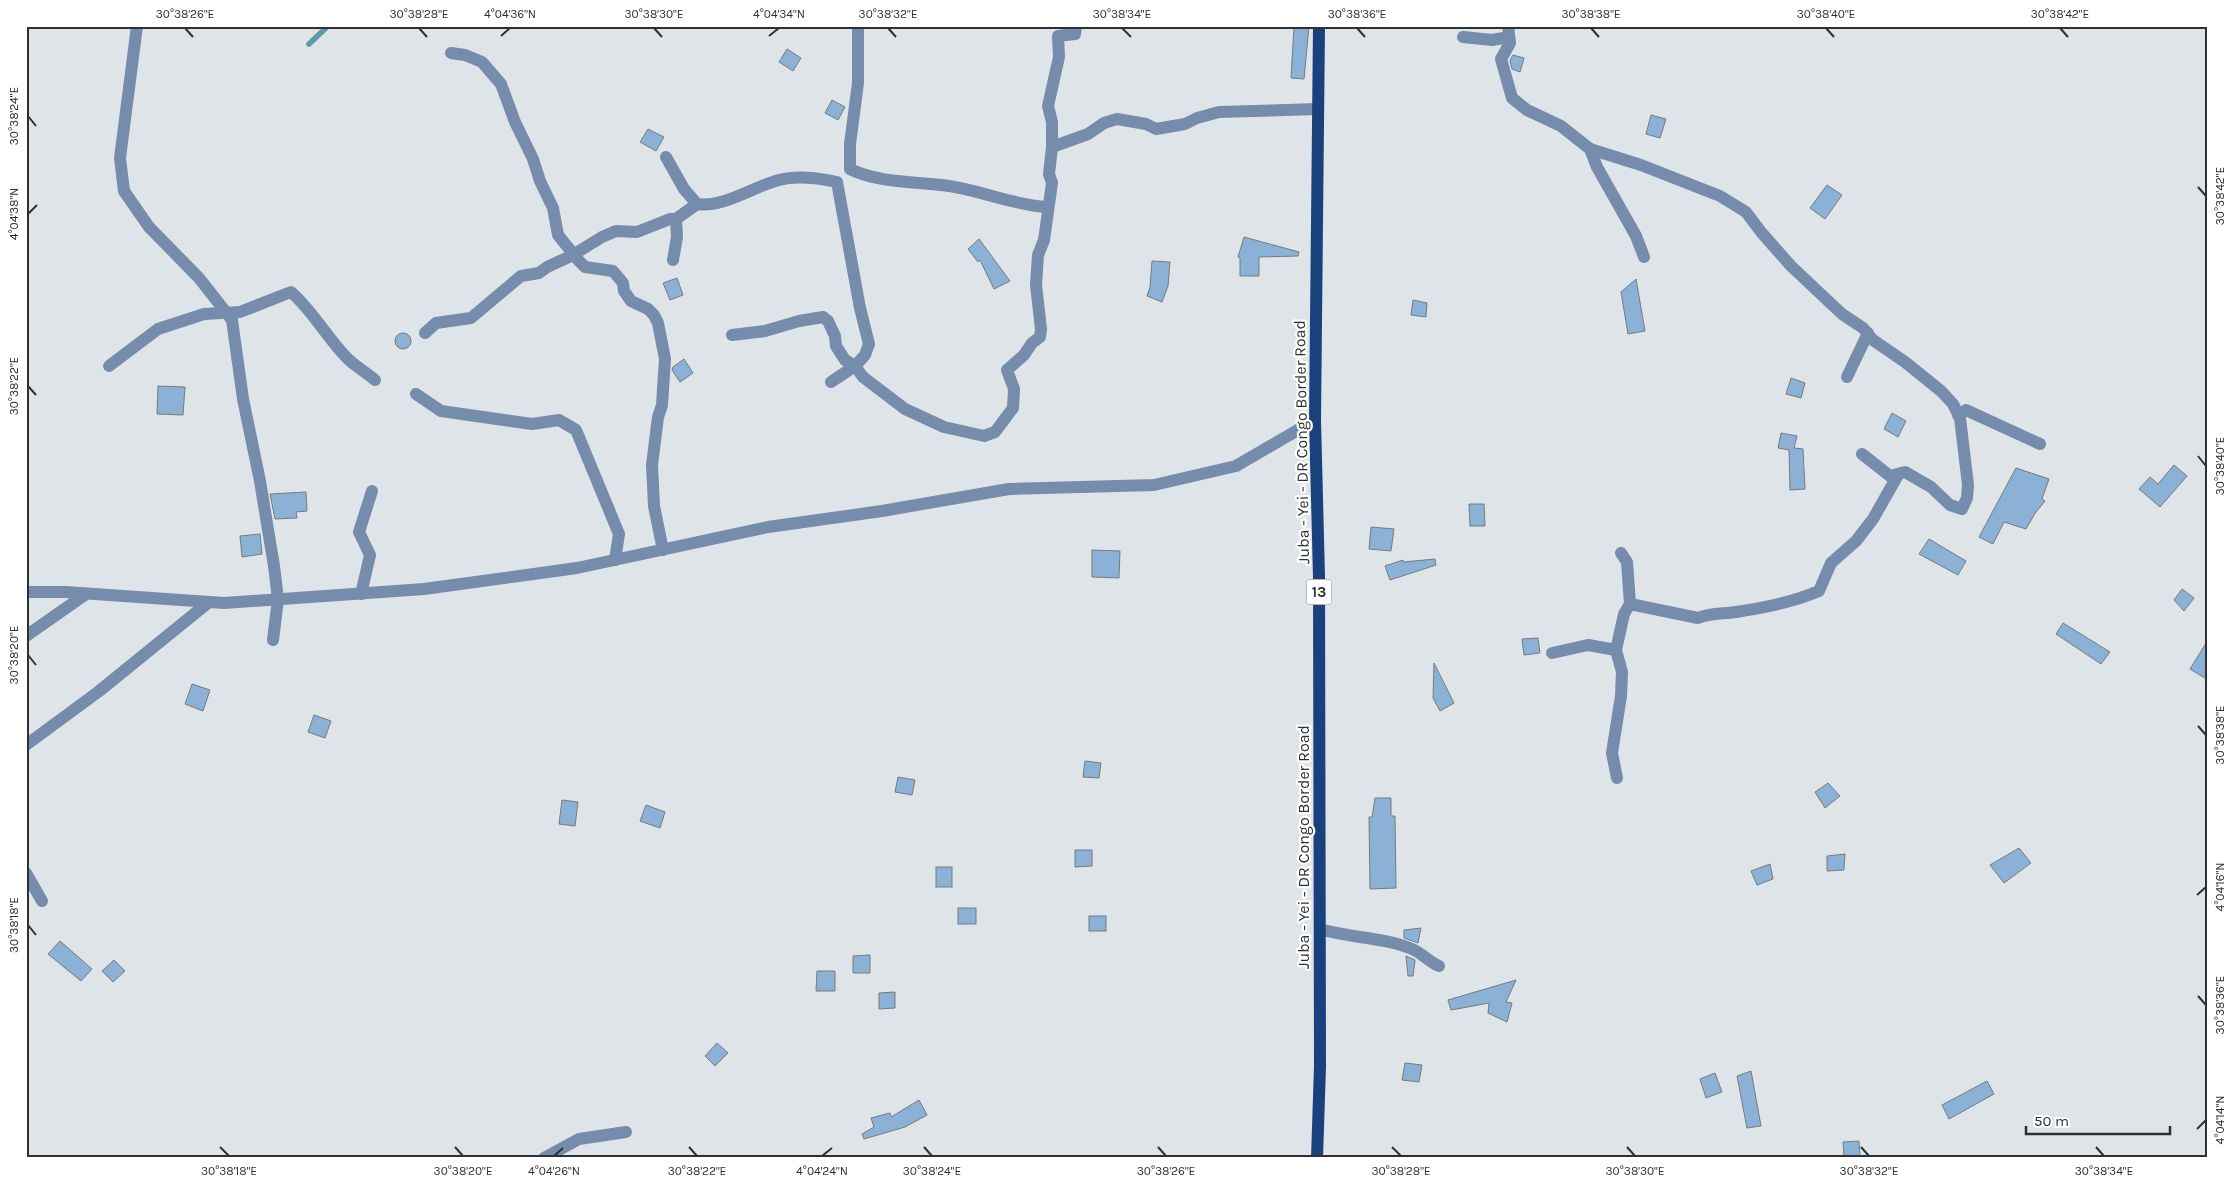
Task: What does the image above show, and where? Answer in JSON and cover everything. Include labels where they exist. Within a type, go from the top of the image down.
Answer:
[{"type":"main road","name":"Juba - Yei - DR Congo Border Road","points":[[1317,1158],[1320,1066],[1319,577],[1315,420],[1318,26]]},
{"type":"street","points":[[137,26],[120,158],[124,191],[149,227],[199,278],[232,320],[243,398],[260,481],[278,599],[273,640]]},
{"type":"street","points":[[858,26],[858,83],[850,144],[850,169],[876,178],[950,186],[979,192],[1001,200],[1047,207]]},
{"type":"street","points":[[732,335],[765,331],[799,320],[823,317],[828,321],[835,336],[836,346],[846,360],[885,396],[926,420],[944,428],[984,436],[995,432],[1013,408],[1014,389],[1007,370],[1040,337],[1041,329],[1036,285],[1038,255],[1044,240],[1047,207],[1052,183],[1049,174],[1052,122],[1048,106],[1058,57],[1057,31],[1075,34],[1076,26]]},
{"type":"street","points":[[1463,37],[1492,40],[1509,32],[1510,43],[1501,59],[1512,98],[1527,110],[1561,126],[1590,149],[1711,193],[1746,212],[1760,232],[1842,314],[1941,391],[1953,404],[1958,415],[1968,485],[1967,498],[1962,509],[1950,505],[1931,487],[1905,472],[1890,476],[1862,454]]},
{"type":"street","points":[[451,54],[465,55],[482,62],[501,84],[515,122],[533,159],[540,181],[554,208],[558,235],[585,267],[613,271],[623,283],[624,291],[631,302],[648,309],[658,323],[666,371],[652,465],[654,506],[663,550]]},
{"type":"street","points":[[1052,147],[1088,134],[1104,123],[1117,119],[1146,124],[1156,129],[1185,124],[1197,118],[1219,112],[1318,109]]},
{"type":"street","points":[[1590,149],[1597,167],[1636,236],[1644,257]]},
{"type":"street","points":[[666,157],[684,189],[697,204]]},
{"type":"street","points":[[426,333],[436,323],[471,318],[521,276],[539,273],[546,267],[616,231],[637,232],[676,218],[697,204],[712,204],[778,180],[814,177],[837,182],[860,308],[869,344],[865,355],[854,366],[831,382]]},
{"type":"street","points":[[673,260],[677,237],[676,218]]},
{"type":"street","points":[[109,366],[158,329],[204,314],[240,312],[291,292],[305,304],[314,319],[348,360],[375,380]]},
{"type":"street","points":[[1846,377],[1868,333]]},
{"type":"street","points":[[416,394],[441,411],[532,424],[559,420],[576,430],[619,534],[615,560]]},
{"type":"street","points":[[1958,415],[1966,410],[2040,444]]},
{"type":"street","points":[[26,592],[224,603],[424,589],[577,568],[768,527],[1009,490],[1154,485],[1236,466],[1315,420]]},
{"type":"street","points":[[1630,604],[1698,618],[1706,615],[1763,608],[1806,597],[1819,591],[1831,563],[1856,541],[1873,518],[1898,475]]},
{"type":"street","points":[[361,594],[370,555],[359,532],[372,491]]},
{"type":"street","points":[[1617,778],[1612,753],[1620,704],[1622,672],[1616,650],[1624,614],[1630,604],[1627,562],[1621,553]]},
{"type":"street","points":[[26,636],[86,594]]},
{"type":"street","points":[[26,745],[98,692],[209,602]]},
{"type":"street","points":[[1552,653],[1588,645],[1616,650]]},
{"type":"street","points":[[26,873],[42,901]]},
{"type":"street","points":[[1320,930],[1341,936],[1392,943],[1412,949],[1439,966]]},
{"type":"street","points":[[544,1158],[579,1139],[626,1132]]},
{"type":"building","points":[[1294,26],[1309,26],[1304,79],[1291,78]]},
{"type":"building","points":[[787,49],[801,58],[793,71],[779,62]]},
{"type":"building","points":[[1513,55],[1524,58],[1520,72],[1512,69],[1510,60]]},
{"type":"building","points":[[832,100],[845,107],[838,120],[825,113]]},
{"type":"building","points":[[1651,115],[1666,119],[1660,138],[1646,134]]},
{"type":"building","points":[[648,129],[664,137],[656,151],[640,142]]},
{"type":"building","points":[[1827,185],[1842,195],[1825,219],[1810,208]]},
{"type":"building","points":[[1244,237],[1299,252],[1298,256],[1259,257],[1259,276],[1240,276],[1240,258],[1238,257]]},
{"type":"building","points":[[979,239],[1010,281],[994,289],[980,260],[978,262],[968,249]]},
{"type":"building","points":[[1152,261],[1170,262],[1168,286],[1162,302],[1147,296],[1150,287]]},
{"type":"building","points":[[677,278],[683,295],[670,300],[663,283]]},
{"type":"building","points":[[1636,279],[1645,331],[1628,334],[1621,292]]},
{"type":"building","points":[[1413,300],[1427,303],[1426,317],[1411,315]]},
{"type":"building","points":[[403,333],[409,335],[411,341],[409,347],[403,349],[397,347],[395,341],[397,335]]},
{"type":"building","points":[[684,359],[693,373],[680,382],[672,370],[673,367]]},
{"type":"building","points":[[1791,378],[1805,383],[1801,398],[1786,394]]},
{"type":"building","points":[[158,386],[185,387],[183,415],[157,414]]},
{"type":"building","points":[[1892,413],[1906,421],[1898,437],[1884,429]]},
{"type":"building","points":[[1781,433],[1797,436],[1794,448],[1803,449],[1805,489],[1790,490],[1789,450],[1778,448]]},
{"type":"building","points":[[2174,465],[2187,476],[2160,507],[2139,489],[2150,477],[2158,484]]},
{"type":"building","points":[[2016,468],[2049,479],[2042,499],[2045,501],[2026,529],[2004,522],[1993,544],[1979,537]]},
{"type":"building","points":[[306,492],[307,511],[296,512],[297,518],[275,519],[270,494]]},
{"type":"building","points":[[1469,504],[1484,504],[1485,526],[1470,526]]},
{"type":"building","points":[[1371,527],[1394,529],[1391,551],[1369,549]]},
{"type":"building","points":[[260,534],[262,554],[242,557],[240,536]]},
{"type":"building","points":[[1929,539],[1966,561],[1958,575],[1919,554]]},
{"type":"building","points":[[1092,550],[1120,551],[1119,578],[1092,577]]},
{"type":"building","points":[[1435,559],[1436,565],[1390,580],[1385,566],[1403,560],[1403,562]]},
{"type":"building","points":[[2182,589],[2194,598],[2184,611],[2174,600]]},
{"type":"building","points":[[2063,623],[2110,652],[2101,664],[2056,634]]},
{"type":"building","points":[[1538,638],[1540,653],[1524,655],[1522,639]]},
{"type":"building","points":[[2208,640],[2208,680],[2190,669]]},
{"type":"building","points":[[1434,663],[1454,703],[1440,711],[1433,698]]},
{"type":"building","points":[[192,684],[210,690],[203,711],[185,704]]},
{"type":"building","points":[[314,715],[331,721],[325,738],[308,732]]},
{"type":"building","points":[[1085,761],[1101,763],[1099,778],[1083,777]]},
{"type":"building","points":[[898,777],[915,780],[912,795],[895,792]]},
{"type":"building","points":[[1828,783],[1840,796],[1825,808],[1815,792]]},
{"type":"building","points":[[1375,798],[1391,798],[1391,816],[1395,816],[1396,888],[1370,889],[1369,817],[1372,817]]},
{"type":"building","points":[[562,800],[578,802],[575,826],[559,824]]},
{"type":"building","points":[[646,805],[665,812],[660,828],[640,821]]},
{"type":"building","points":[[2019,848],[2031,863],[2004,883],[1990,865]]},
{"type":"building","points":[[1075,850],[1092,850],[1092,866],[1075,867]]},
{"type":"building","points":[[1845,854],[1844,870],[1827,871],[1827,856]]},
{"type":"building","points":[[1770,864],[1773,879],[1757,885],[1751,871]]},
{"type":"building","points":[[936,867],[952,867],[952,887],[936,887]]},
{"type":"building","points":[[958,908],[976,908],[976,924],[958,924]]},
{"type":"building","points":[[1089,916],[1106,916],[1106,931],[1089,931]]},
{"type":"building","points":[[1421,928],[1418,943],[1404,938],[1404,930]]},
{"type":"building","points":[[60,941],[92,969],[81,981],[48,954]]},
{"type":"building","points":[[870,955],[870,973],[853,973],[853,956]]},
{"type":"building","points":[[1406,956],[1415,960],[1413,976],[1408,976]]},
{"type":"building","points":[[114,960],[125,971],[113,982],[102,971]]},
{"type":"building","points":[[817,971],[835,971],[835,991],[816,991]]},
{"type":"building","points":[[1516,980],[1506,1002],[1512,1003],[1507,1022],[1488,1013],[1489,1003],[1451,1010],[1448,1000]]},
{"type":"building","points":[[895,992],[895,1008],[879,1009],[879,993]]},
{"type":"building","points":[[717,1043],[728,1053],[715,1066],[705,1056]]},
{"type":"building","points":[[1405,1063],[1422,1065],[1419,1082],[1402,1080]]},
{"type":"building","points":[[1751,1071],[1761,1126],[1747,1128],[1737,1076]]},
{"type":"building","points":[[1715,1073],[1722,1092],[1706,1098],[1700,1079]]},
{"type":"building","points":[[1987,1081],[1994,1094],[1949,1119],[1942,1105]]},
{"type":"building","points":[[919,1100],[927,1115],[905,1127],[864,1139],[862,1134],[874,1127],[871,1118],[890,1113],[891,1117]]},
{"type":"building","points":[[1859,1141],[1860,1156],[1844,1157],[1843,1142]]},
{"type":"waterway","points":[[309,44],[328,26]]}]
